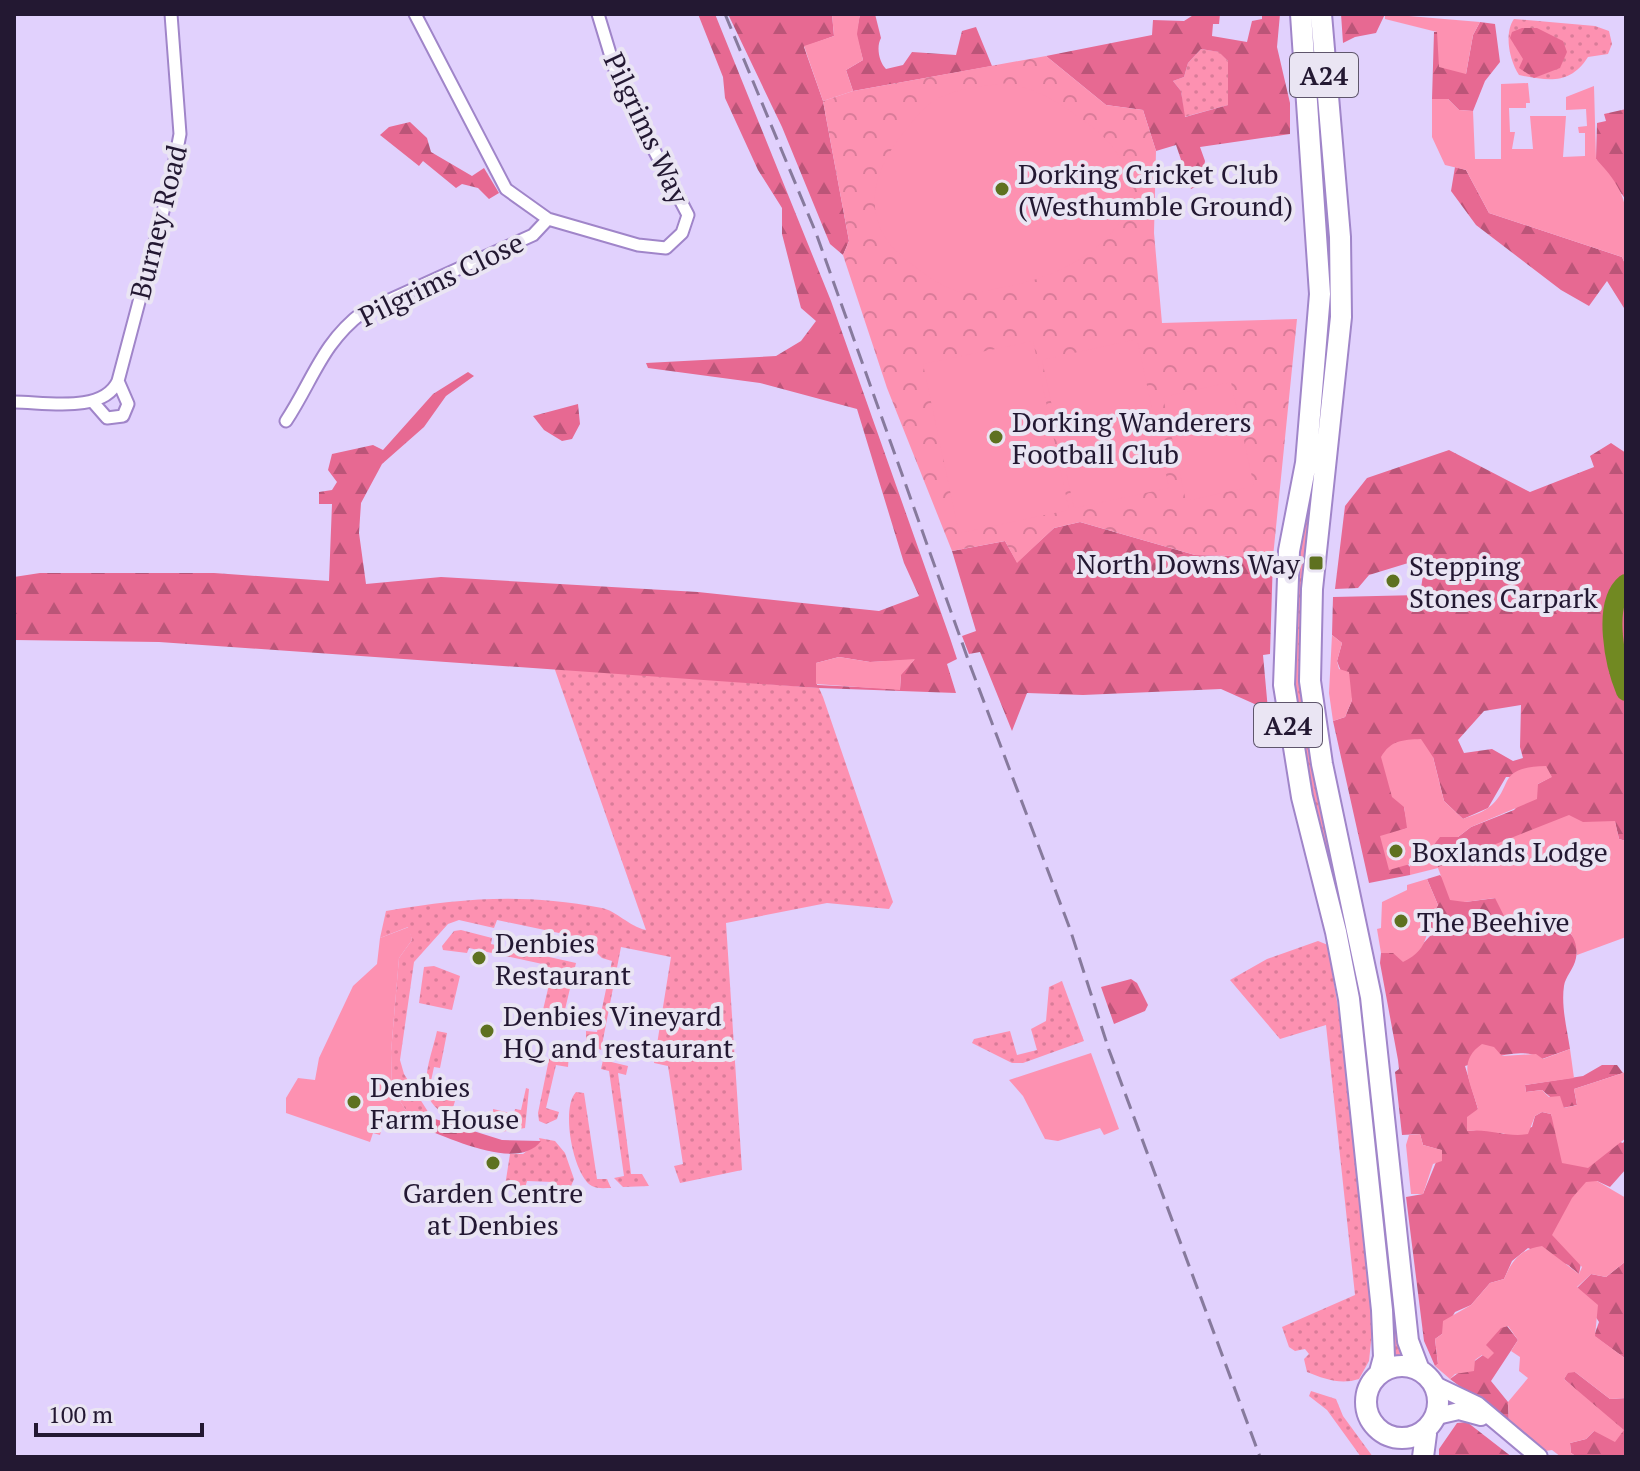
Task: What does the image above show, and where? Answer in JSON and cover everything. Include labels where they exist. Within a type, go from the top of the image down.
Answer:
[{"type":"highway","name":"A24","points":[[1301,14],[1320,294],[1306,463],[1289,551],[1284,685],[1302,797],[1336,932],[1349,999],[1384,1331],[1384,1357],[1380,1372]]},
{"type":"highway","name":"A24","points":[[1321,14],[1340,237],[1341,317],[1312,589],[1310,681],[1322,764],[1371,997],[1408,1341],[1426,1377]]},
{"type":"highway","points":[[1423,1457],[1431,1425],[1437,1395],[1426,1377],[1405,1366],[1380,1372],[1365,1395],[1376,1427],[1399,1439],[1431,1425]]},
{"type":"highway","points":[[1385,1434],[1393,1457]]},
{"type":"main road","points":[[1426,1377],[1477,1405],[1539,1457]]},
{"type":"main road","points":[[1431,1425],[1471,1413],[1507,1431]]},
{"type":"street","name":"Burney Road","points":[[14,402],[93,402],[107,418],[123,416],[128,404],[118,381],[171,181],[180,134],[171,14]]},
{"type":"street","name":"Pilgrims Way","points":[[415,14],[493,170],[506,189],[548,219],[658,249],[672,245],[688,221],[679,197],[619,83],[598,14]]},
{"type":"street","name":"Pilgrims Close","points":[[286,421],[322,356],[346,325],[363,312],[533,235],[548,219]]},
{"type":"street","points":[[93,402],[110,394],[118,381]]},
{"type":"green space","points":[[698,14],[715,14],[831,301],[957,659],[947,664],[956,693],[819,688],[159,642],[14,640],[14,577],[40,573],[214,573],[329,581],[332,504],[319,504],[319,492],[332,490],[337,482],[328,470],[332,454],[373,445],[383,450],[433,394],[468,372],[474,376],[446,396],[424,427],[382,464],[361,503],[359,533],[366,584],[441,577],[698,592],[879,611],[919,596],[904,563],[857,409],[760,383],[648,368],[646,363],[776,356],[801,341],[816,321],[801,308],[782,234],[782,208],[758,170],[725,98],[723,77]],"holes":[[[839,657],[870,662],[914,660],[901,674],[900,689],[817,685],[816,663]]]},
{"type":"green space","points":[[728,14],[832,14],[834,36],[804,47],[823,101],[849,241],[843,255],[830,244],[782,127]]},
{"type":"green space","points":[[832,14],[860,14],[857,34],[863,60],[846,70],[853,91],[823,101],[804,46],[834,36]]},
{"type":"green space","points":[[860,14],[875,14],[881,38],[879,54],[886,69],[903,65],[912,52],[956,55],[962,31],[976,27],[992,66],[853,91],[846,70],[863,60],[856,34]]},
{"type":"green space","points":[[1195,14],[1220,14],[1219,24],[1213,24],[1212,36],[1247,42],[1252,21],[1262,19],[1262,14],[1280,14],[1277,47],[1290,103],[1290,134],[1200,147],[1205,161],[1201,184],[1191,189],[1176,145],[1156,151],[1143,110],[1106,105],[1046,56],[1152,35],[1153,20],[1184,21]],"holes":[[[1201,49],[1219,52],[1228,61],[1228,105],[1185,117],[1181,91],[1173,81],[1184,77],[1188,63]]]},
{"type":"green space","points":[[1307,14],[1315,14],[1336,281],[1306,593],[1355,941],[1405,1359],[1393,1360],[1294,686],[1296,592],[1321,367]]},
{"type":"green space","points":[[1341,14],[1385,14],[1376,33],[1343,43]]},
{"type":"green space","points":[[1385,14],[1480,22],[1473,35],[1466,74],[1439,67],[1437,32],[1385,19]]},
{"type":"green space","points":[[1514,19],[1595,26],[1609,31],[1612,44],[1608,54],[1588,57],[1566,77],[1540,79],[1519,75],[1509,47],[1509,32]]},
{"type":"green space","points":[[1480,22],[1495,24],[1500,62],[1485,81],[1473,111],[1459,110],[1448,99],[1432,99],[1434,32],[1438,32],[1466,74],[1473,35]]},
{"type":"green space","points":[[1537,28],[1563,41],[1567,52],[1560,68],[1534,78],[1519,68],[1523,59],[1510,38],[1512,32]]},
{"type":"green space","points":[[1201,49],[1220,52],[1228,61],[1228,105],[1184,117],[1181,91],[1173,81],[1184,77],[1188,63]]},
{"type":"green space","points":[[1046,56],[1106,105],[1143,110],[1156,151],[1154,233],[1162,323],[1297,319],[1273,557],[1195,555],[1080,522],[1054,528],[1017,563],[1005,541],[952,551],[887,388],[843,255],[849,241],[823,101],[853,91]]},
{"type":"green space","name":"Dorking Cricket Club (Westhumble Ground)","points":[[1008,83],[1030,89],[1056,102],[1083,120],[1114,148],[1128,176],[1128,202],[1117,226],[1096,248],[1069,266],[1037,279],[1004,287],[977,293],[960,292],[927,275],[890,245],[876,213],[878,180],[893,148],[932,102],[959,91]]},
{"type":"green space","points":[[1528,83],[1530,103],[1526,103],[1526,108],[1509,108],[1510,132],[1515,132],[1512,149],[1533,149],[1530,116],[1566,116],[1563,157],[1585,156],[1585,133],[1579,133],[1578,127],[1587,126],[1586,109],[1566,110],[1566,97],[1594,86],[1596,159],[1622,196],[1627,219],[1626,266],[1622,257],[1489,213],[1466,170],[1445,165],[1432,137],[1432,99],[1448,99],[1459,110],[1473,111],[1475,159],[1501,159],[1501,84]]},
{"type":"green space","points":[[1626,109],[1626,200],[1596,159],[1597,123],[1606,121],[1604,114]]},
{"type":"green space","points":[[410,122],[427,138],[431,152],[472,176],[484,168],[499,193],[489,199],[478,188],[462,184],[456,188],[423,161],[419,166],[380,135],[389,127]]},
{"type":"green space","points":[[1455,167],[1466,170],[1489,213],[1622,257],[1626,266],[1626,318],[1624,308],[1607,281],[1589,306],[1561,290],[1476,225],[1451,191]]},
{"type":"green space","points":[[1137,339],[1169,488],[1074,508],[1042,360]]},
{"type":"green space","name":"Dorking Wanderers Football Club","points":[[1033,341],[1069,510],[959,533],[923,364]]},
{"type":"green space","points":[[1231,382],[1254,486],[1186,501],[1163,397]]},
{"type":"green space","points":[[578,404],[580,424],[572,439],[562,441],[544,430],[533,416]]},
{"type":"green space","points":[[1611,443],[1626,453],[1626,677],[1614,679],[1626,700],[1626,841],[1619,839],[1615,822],[1567,826],[1524,837],[1438,868],[1428,852],[1440,836],[1458,837],[1471,827],[1514,810],[1538,784],[1551,777],[1506,777],[1488,808],[1463,819],[1444,801],[1433,757],[1404,807],[1408,828],[1381,837],[1413,870],[1410,875],[1369,883],[1333,721],[1345,717],[1352,700],[1337,661],[1342,643],[1332,635],[1333,597],[1420,595],[1423,575],[1418,560],[1369,575],[1358,588],[1335,589],[1345,506],[1367,478],[1449,450],[1530,492],[1594,467],[1590,456]],"holes":[[[1521,705],[1520,747],[1523,758],[1513,761],[1492,749],[1464,753],[1458,740],[1484,711]]]},
{"type":"green space","points":[[1080,522],[1195,555],[1273,557],[1270,654],[1263,655],[1268,710],[1221,689],[1083,695],[1027,693],[1012,731],[980,652],[969,654],[962,636],[976,631],[952,551],[1005,541],[1017,562],[1054,528]]},
{"type":"green space","points":[[1332,635],[1342,643],[1337,661],[1339,669],[1349,672],[1352,700],[1345,717],[1333,721],[1329,693]]},
{"type":"green space","points":[[839,657],[870,662],[915,659],[901,675],[900,690],[816,684],[816,663]]},
{"type":"green space","points":[[554,667],[819,688],[823,697],[893,902],[889,909],[827,903],[726,923],[742,1170],[680,1183],[674,1166],[683,1164],[668,1066],[654,1063],[671,957],[621,947],[601,1050],[586,1043],[586,1031],[597,1032],[612,961],[602,958],[595,951],[597,941],[497,920],[494,928],[459,920],[448,924],[414,962],[400,1060],[404,1074],[432,1118],[425,1121],[422,1128],[411,1118],[392,1089],[391,1052],[399,958],[412,940],[408,927],[380,938],[386,911],[468,900],[546,900],[602,908],[646,930]]},
{"type":"green space","points":[[1421,739],[1433,757],[1444,801],[1463,819],[1488,808],[1512,774],[1519,770],[1546,766],[1552,777],[1538,784],[1537,799],[1471,827],[1458,837],[1440,837],[1428,852],[1430,858],[1435,858],[1438,867],[1569,815],[1583,822],[1615,821],[1619,839],[1626,841],[1626,937],[1577,955],[1575,941],[1562,927],[1509,926],[1495,898],[1465,902],[1450,900],[1438,868],[1410,875],[1410,864],[1389,870],[1380,836],[1407,828],[1404,807],[1392,797],[1381,757],[1398,742]]},
{"type":"green space","points":[[1440,875],[1465,902],[1496,898],[1520,928],[1540,925],[1560,928],[1574,938],[1577,946],[1575,962],[1563,994],[1570,1049],[1542,1059],[1514,1053],[1465,1066],[1478,1109],[1468,1131],[1486,1129],[1504,1134],[1532,1127],[1535,1116],[1542,1112],[1551,1114],[1553,1119],[1623,1143],[1626,1138],[1626,1169],[1610,1187],[1597,1181],[1579,1274],[1568,1265],[1528,1248],[1512,1261],[1504,1279],[1490,1283],[1471,1305],[1455,1312],[1442,1334],[1435,1339],[1438,1364],[1435,1366],[1424,1341],[1406,1197],[1423,1194],[1441,1150],[1423,1145],[1420,1134],[1402,1135],[1395,1072],[1399,1069],[1398,1060],[1380,963],[1381,953],[1420,947],[1430,936],[1428,921],[1438,905],[1427,879]]},
{"type":"green space","points":[[1427,879],[1438,905],[1419,951],[1403,962],[1393,953],[1381,953],[1377,929],[1381,928],[1382,902],[1407,890],[1407,885]]},
{"type":"green space","points":[[409,927],[412,940],[399,958],[391,1052],[392,1089],[411,1118],[386,1113],[380,1135],[373,1133],[370,1142],[286,1113],[286,1098],[298,1078],[315,1080],[319,1058],[353,986],[377,964],[380,938]]},
{"type":"green space","points":[[454,931],[492,938],[491,944],[576,963],[563,1018],[542,1014],[552,972],[546,970],[547,965],[469,948],[467,953],[443,950],[442,946]]},
{"type":"green space","points":[[1318,941],[1328,945],[1344,1045],[1373,1323],[1369,1361],[1359,1379],[1346,1381],[1326,1379],[1307,1372],[1304,1359],[1309,1354],[1305,1349],[1295,1351],[1289,1347],[1282,1327],[1355,1295],[1326,1025],[1280,1039],[1230,980],[1267,959]]},
{"type":"green space","points":[[434,966],[460,976],[452,1010],[419,1003],[424,967]]},
{"type":"green space","points":[[1131,979],[1137,983],[1148,1005],[1145,1011],[1114,1024],[1101,987]]},
{"type":"green space","points":[[1062,981],[1084,1041],[1023,1063],[1012,1063],[972,1043],[974,1039],[1010,1031],[1017,1055],[1037,1050],[1031,1029],[1046,1021],[1049,987]]},
{"type":"green space","points":[[437,1031],[447,1033],[440,1068],[434,1067],[429,1090],[434,1091],[434,1097],[455,1101],[452,1111],[446,1114],[429,1098],[427,1088],[428,1065]]},
{"type":"green space","points":[[1482,1044],[1494,1047],[1502,1056],[1536,1054],[1543,1059],[1570,1049],[1574,1078],[1525,1085],[1526,1092],[1542,1090],[1549,1097],[1560,1096],[1564,1108],[1577,1105],[1574,1089],[1626,1072],[1626,1138],[1588,1168],[1562,1163],[1551,1114],[1542,1112],[1535,1116],[1528,1134],[1467,1131],[1467,1117],[1478,1109],[1467,1066],[1469,1058]]},
{"type":"green space","points":[[563,1051],[569,1054],[568,1067],[556,1065],[546,1108],[559,1112],[557,1119],[546,1124],[539,1121],[538,1113],[549,1059]]},
{"type":"green space","points":[[1091,1053],[1119,1129],[1104,1135],[1100,1128],[1058,1141],[1045,1139],[1023,1096],[1009,1080]]},
{"type":"green space","points":[[603,1060],[628,1066],[626,1075],[618,1073],[631,1174],[642,1174],[649,1186],[623,1187],[614,1178],[624,1176],[609,1071],[601,1069]]},
{"type":"green space","points":[[1602,1065],[1617,1065],[1623,1073],[1574,1089],[1577,1105],[1563,1108],[1542,1090],[1526,1092],[1525,1085],[1583,1076]]},
{"type":"green space","points":[[526,1088],[529,1089],[525,1128],[500,1132],[494,1128],[493,1109],[514,1114],[515,1109],[521,1110]]},
{"type":"green space","points":[[576,1092],[584,1093],[597,1179],[607,1179],[611,1188],[592,1186],[585,1180],[575,1157],[569,1113]]},
{"type":"green space","points":[[432,1118],[502,1140],[541,1141],[530,1150],[517,1153],[484,1150],[422,1128],[425,1121]]},
{"type":"green space","points":[[1420,1134],[1423,1145],[1442,1150],[1442,1161],[1433,1164],[1423,1194],[1411,1194],[1406,1145],[1409,1135]]},
{"type":"green space","points":[[539,1138],[555,1141],[565,1153],[574,1179],[571,1186],[553,1189],[553,1182],[527,1181],[525,1188],[505,1186],[510,1154],[523,1154],[540,1141]]},
{"type":"green space","points":[[1597,1181],[1626,1198],[1626,1261],[1606,1277],[1591,1274],[1577,1287],[1598,1305],[1595,1336],[1626,1359],[1626,1398],[1610,1399],[1575,1372],[1568,1373],[1564,1379],[1624,1430],[1615,1442],[1594,1431],[1586,1439],[1570,1443],[1571,1453],[1577,1457],[1561,1457],[1552,1450],[1545,1451],[1509,1423],[1508,1402],[1528,1378],[1519,1371],[1520,1357],[1511,1351],[1518,1340],[1508,1326],[1501,1328],[1486,1345],[1494,1353],[1488,1359],[1482,1355],[1475,1360],[1474,1371],[1455,1374],[1450,1379],[1435,1366],[1438,1364],[1435,1339],[1442,1334],[1443,1321],[1471,1305],[1490,1283],[1504,1279],[1514,1261],[1528,1250],[1542,1246],[1579,1274],[1582,1267],[1552,1235],[1572,1198],[1586,1182]]},
{"type":"green space","points":[[1626,1261],[1626,1359],[1594,1336],[1599,1322],[1577,1288],[1591,1274],[1606,1277]]},
{"type":"green space","points":[[1507,1326],[1518,1340],[1491,1381],[1508,1402],[1509,1423],[1450,1379],[1483,1355],[1493,1353],[1461,1333]]},
{"type":"green space","points":[[1568,1372],[1575,1372],[1610,1399],[1626,1398],[1626,1457],[1577,1457],[1571,1453],[1570,1443],[1586,1439],[1594,1431],[1573,1387],[1564,1379]]},
{"type":"green space","points":[[1311,1391],[1336,1399],[1343,1416],[1373,1457],[1361,1457],[1327,1410],[1309,1396]]},
{"type":"green space","points":[[1467,1422],[1512,1457],[1439,1457],[1439,1449],[1457,1423]]},
{"type":"waterway","points":[[1626,584],[1614,606],[1613,620],[1615,651],[1626,691]]},
{"type":"railway","points":[[725,14],[816,233],[970,665],[1070,929],[1109,1050],[1260,1457]]},
{"type":"place","name":"Dorking Cricket Club (Westhumble Ground)","points":[[1002,189]]},
{"type":"place","name":"Dorking Wanderers Football Club","points":[[996,437]]},
{"type":"place","name":"North Downs Way","points":[[1316,563]]},
{"type":"place","name":"Stepping Stones Carpark","points":[[1393,581]]},
{"type":"place","name":"Boxlands Lodge","points":[[1396,851]]},
{"type":"place","name":"The Beehive","points":[[1401,921]]},
{"type":"place","name":"Denbies Restaurant","points":[[479,958]]},
{"type":"place","name":"Denbies Vineyard HQ and restaurant","points":[[487,1031]]},
{"type":"place","name":"Denbies Farm House","points":[[354,1102]]},
{"type":"place","name":"Garden Centre at Denbies","points":[[493,1163]]}]
